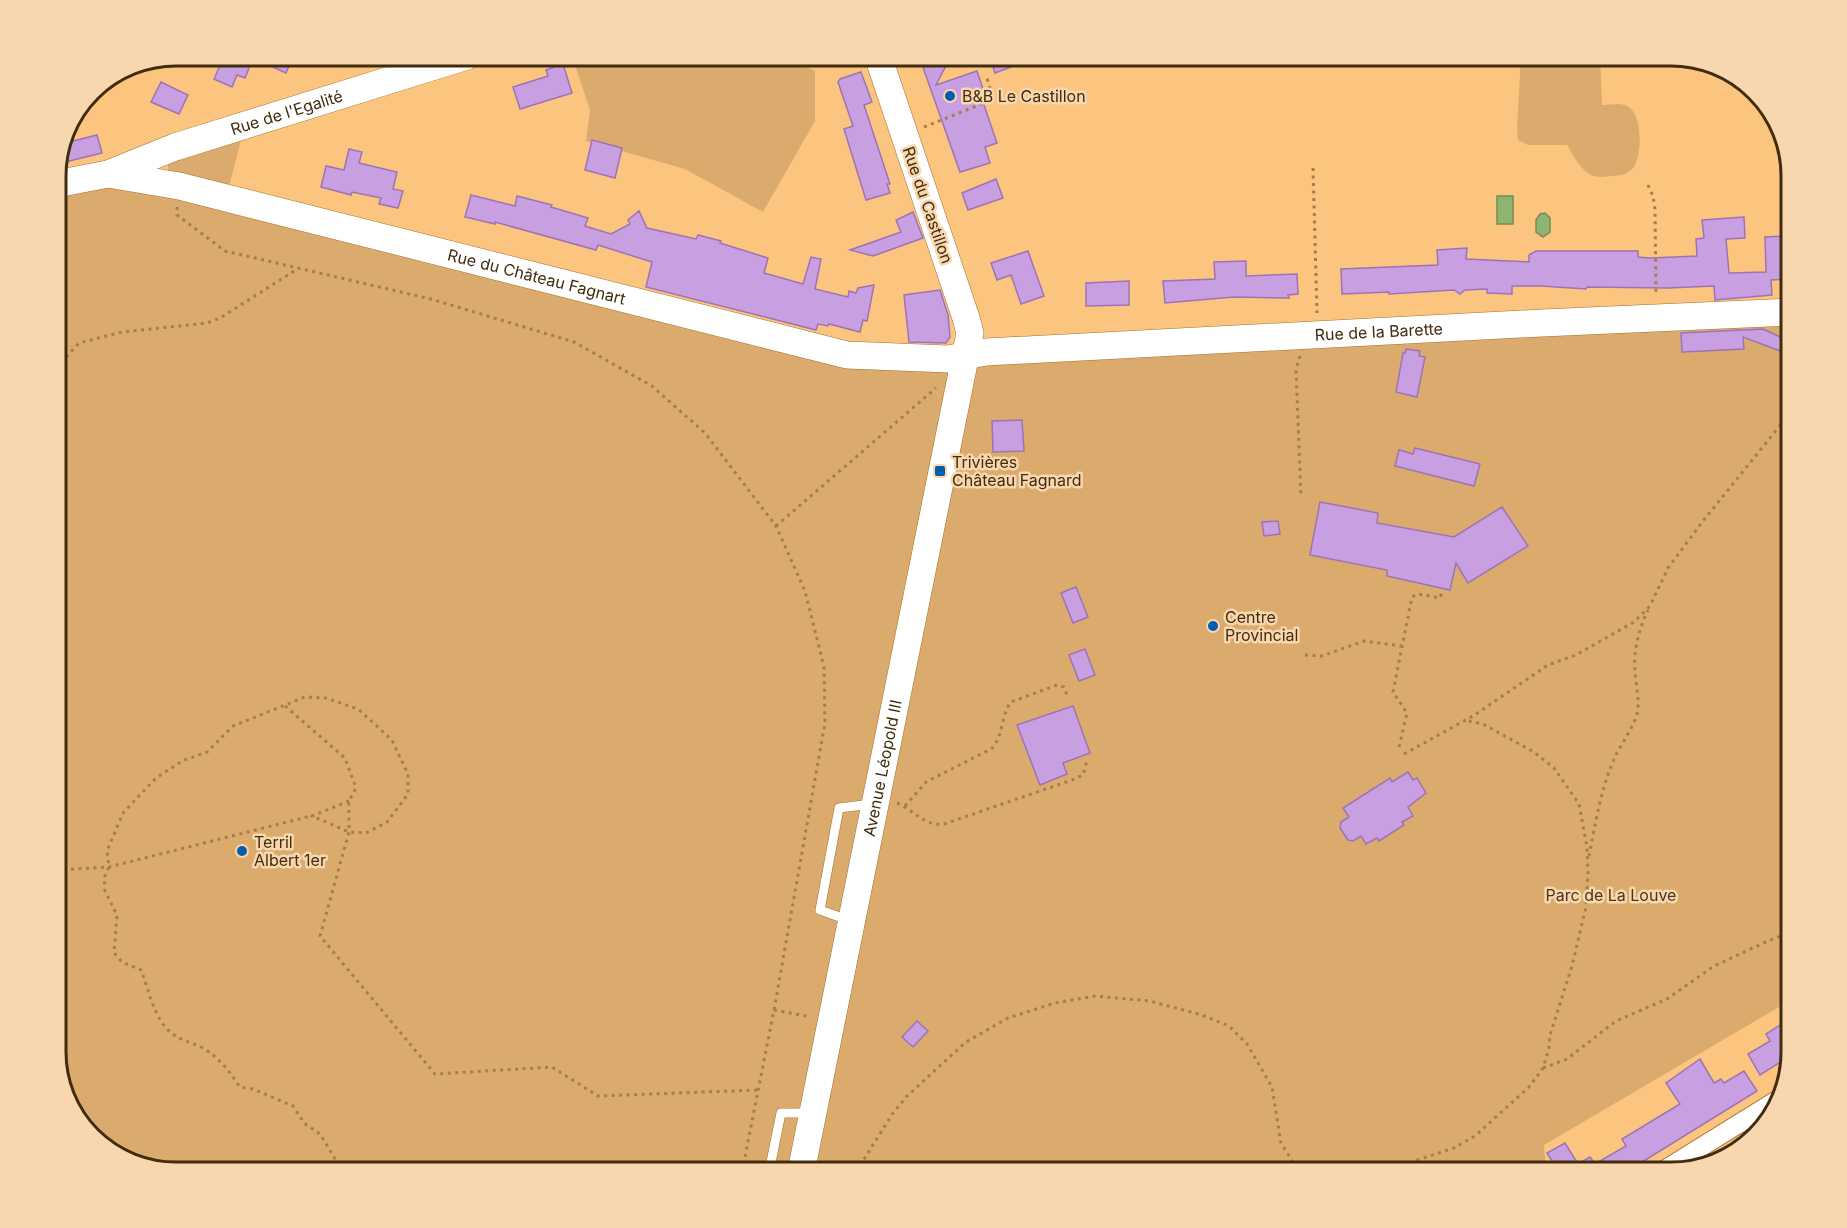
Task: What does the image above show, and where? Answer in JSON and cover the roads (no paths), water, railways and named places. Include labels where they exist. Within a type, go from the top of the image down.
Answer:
[{"type":"street","name":"Rue de l'Egalité","points":[[108,174],[175,147],[435,66]]},
{"type":"street","name":"Rue du Castillon","points":[[881,66],[966,318],[970,333],[966,359]]},
{"type":"street","points":[[66,182],[108,174]]},
{"type":"street","name":"Rue du Château Fagnart","points":[[108,174],[179,186],[848,355],[966,359]]},
{"type":"street","name":"Rue de la Barette","points":[[966,359],[1309,345],[1656,318],[1781,313]]},
{"type":"street","points":[[1763,314],[1781,322]]},
{"type":"street","name":"Avenue Léopold III","points":[[803,1162],[966,359]]},
{"type":"street","points":[[1680,1161],[1766,1108]]},
{"type":"lane","points":[[771,1162],[781,1113],[813,1113]]},
{"type":"place","name":"B&B Le Castillon","points":[[950,96]]},
{"type":"place","name":"Trivières Château Fagnard","points":[[940,471]]},
{"type":"place","name":"Centre Provincial","points":[[1213,626]]},
{"type":"place","name":"Terril Albert 1er","points":[[242,851]]},
{"type":"park label","name":"Parc de La Louve","points":[[1611,895]]}]
